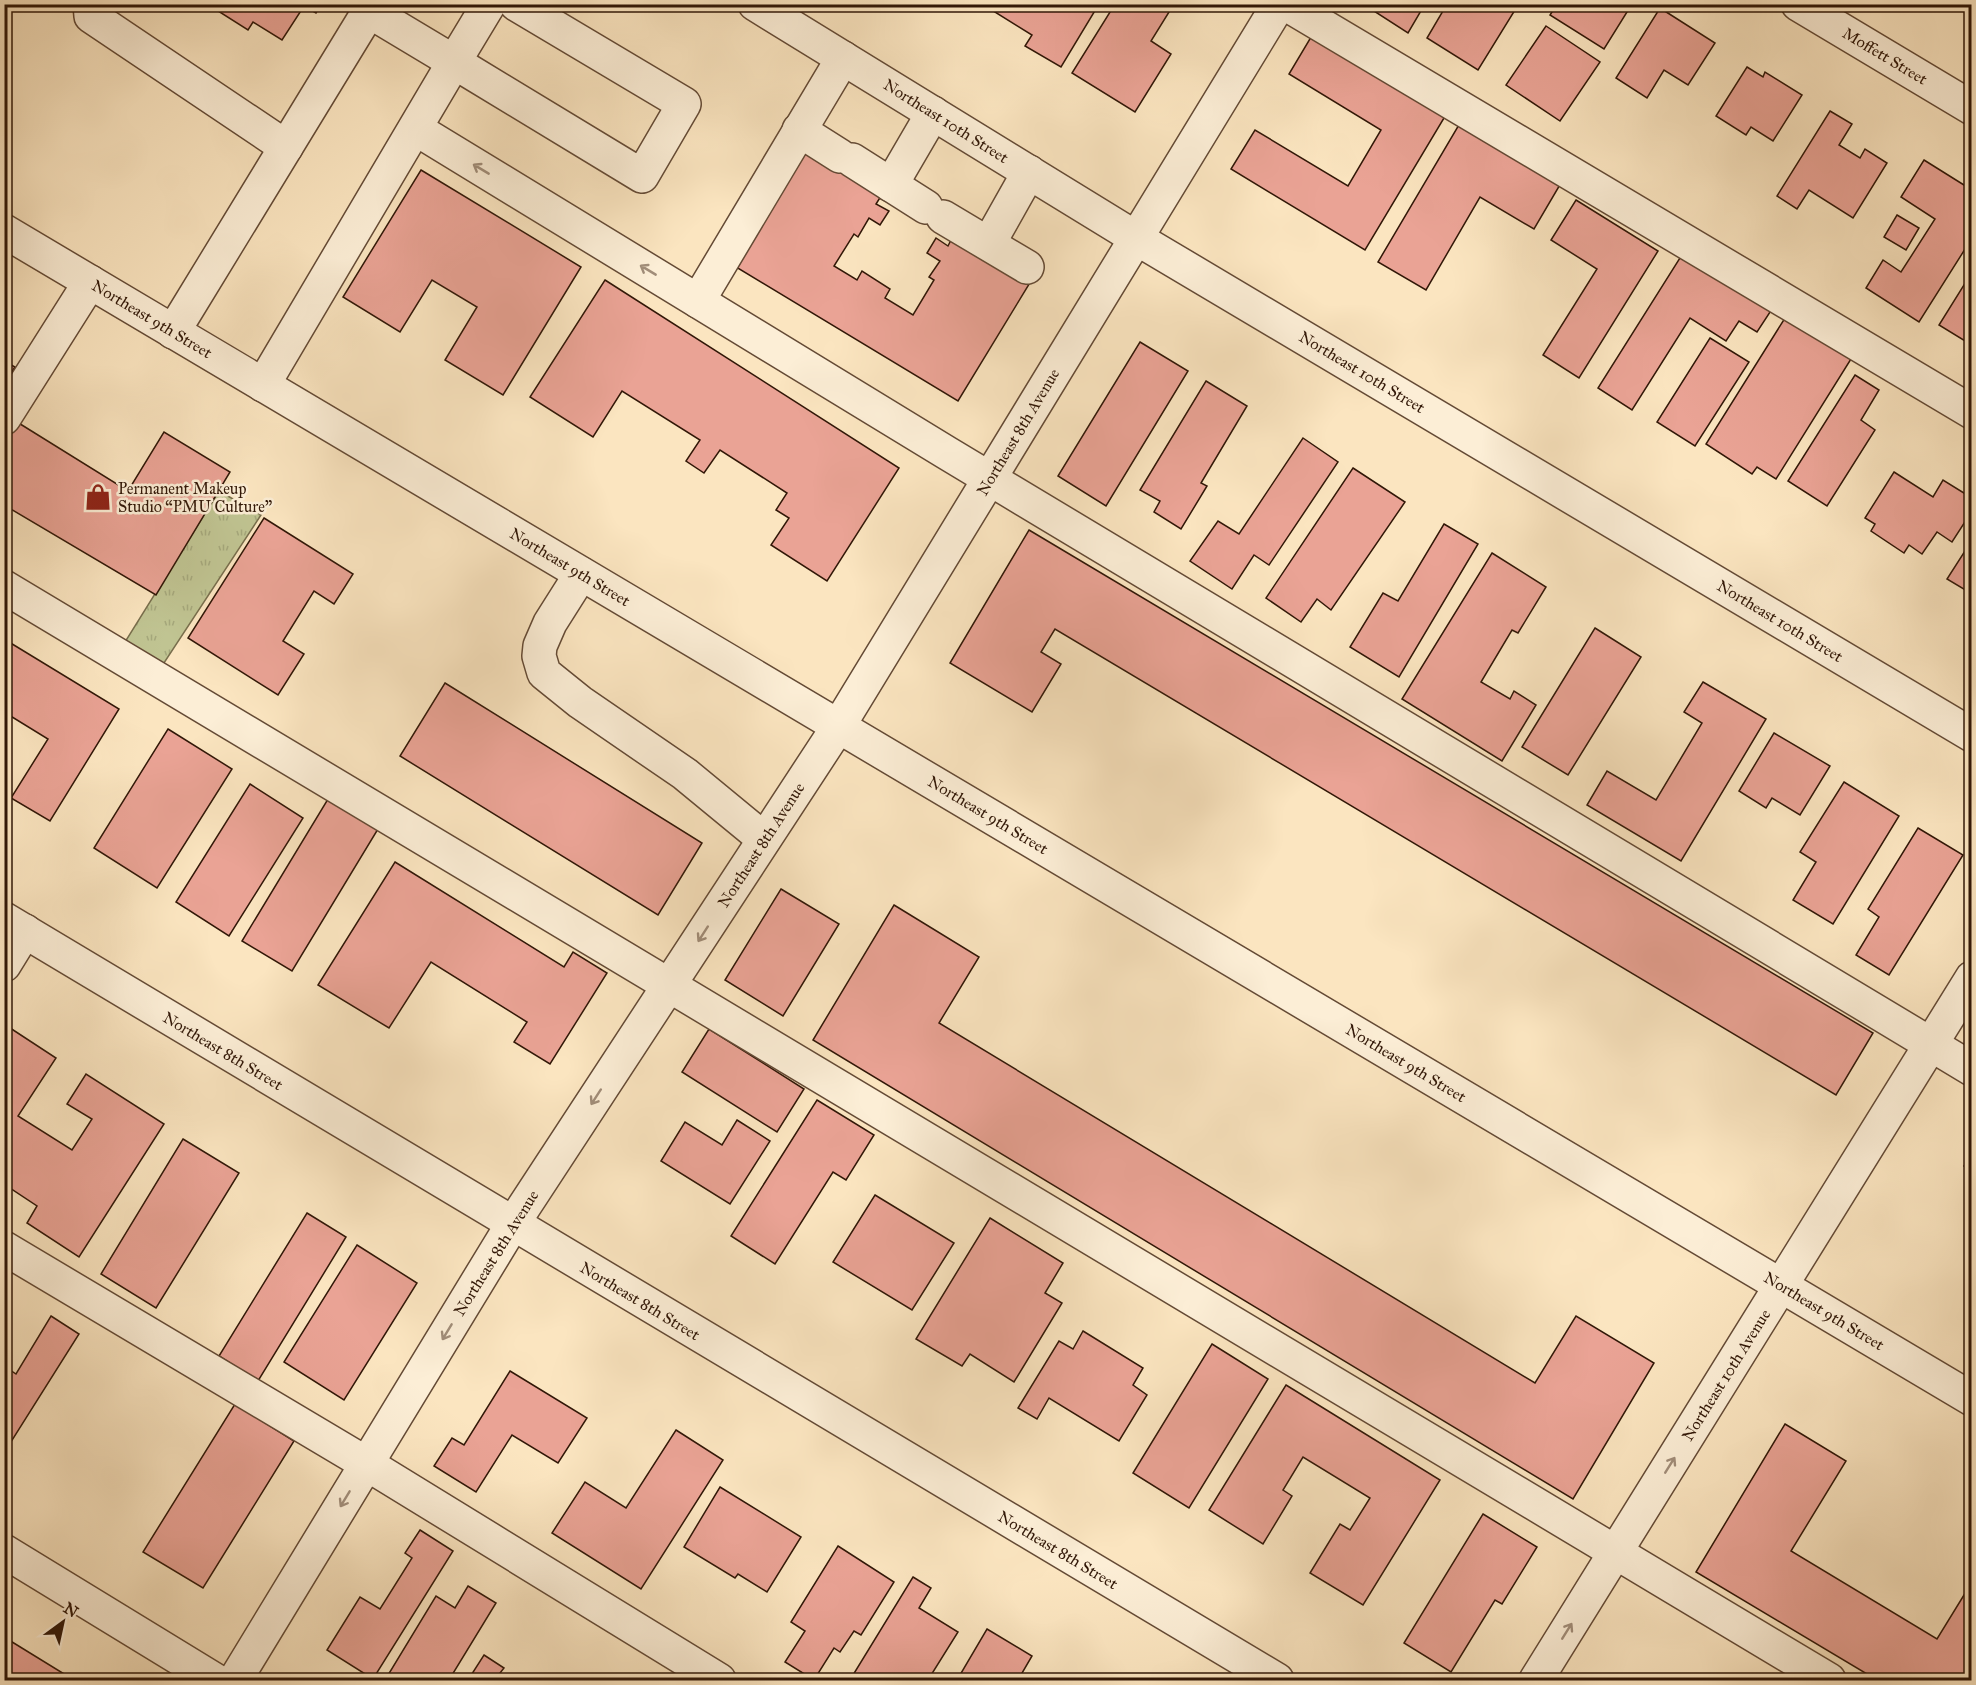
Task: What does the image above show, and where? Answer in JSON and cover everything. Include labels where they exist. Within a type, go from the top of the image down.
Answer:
[{"type":"street","points":[[90,4],[91,16],[118,37],[286,147]]},
{"type":"street","points":[[263,385],[489,4]]},
{"type":"street","points":[[173,332],[369,11],[642,176],[684,104],[516,4]]},
{"type":"street","name":"Northeast 10th Street","points":[[755,4],[1137,238],[1971,735]]},
{"type":"street","name":"Northeast 8th Avenue","points":[[235,1680],[512,1225],[838,727],[1279,4]]},
{"type":"street","points":[[1286,4],[1971,411]]},
{"type":"street","name":"Moffett Street","points":[[1798,4],[1971,108]]},
{"type":"street","points":[[698,301],[843,58]]},
{"type":"street","points":[[891,185],[933,113]]},
{"type":"street","points":[[416,129],[1971,1069]]},
{"type":"street","points":[[799,130],[1027,267]]},
{"type":"street","points":[[989,243],[1029,172]]},
{"type":"street","name":"Northeast 9th Street","points":[[4,231],[1971,1399]]},
{"type":"street","points":[[4,418],[90,282]]},
{"type":"street","points":[[581,574],[550,623],[540,646],[539,656],[544,673],[580,702],[685,774],[764,839]]},
{"type":"street","points":[[4,587],[1829,1680]]},
{"type":"street","points":[[4,965],[15,925]]},
{"type":"street","name":"Northeast 8th Street","points":[[15,925],[512,1225],[1277,1680]]},
{"type":"street","name":"Northeast 10th Avenue","points":[[1536,1680],[1971,978]]},
{"type":"street","points":[[4,1248],[367,1464],[719,1680]]},
{"type":"street","points":[[4,1551],[214,1680]]},
{"type":"green space","points":[[219,491],[261,515],[162,666],[125,642]]},
{"type":"building","points":[[207,4],[321,4],[316,13],[304,6],[282,40],[253,22],[248,30]]},
{"type":"building","points":[[982,4],[1099,4],[1061,67],[1025,46],[1032,35]]},
{"type":"building","points":[[1115,4],[1174,4],[1151,41],[1171,54],[1135,112],[1072,73]]},
{"type":"building","points":[[1363,4],[1425,4],[1408,33]]},
{"type":"building","points":[[1447,4],[1506,4],[1515,10],[1478,70],[1427,38]]},
{"type":"building","points":[[1557,4],[1632,4],[1604,49],[1550,15]]},
{"type":"building","points":[[1660,8],[1715,43],[1688,85],[1664,70],[1647,98],[1616,78]]},
{"type":"building","points":[[1546,26],[1600,62],[1560,121],[1506,85]]},
{"type":"building","points":[[1317,27],[1450,108],[1365,250],[1231,169],[1255,130],[1348,186],[1381,130],[1289,74]]},
{"type":"building","points":[[1747,67],[1763,77],[1765,72],[1802,95],[1773,141],[1751,127],[1746,135],[1716,116]]},
{"type":"building","points":[[1830,111],[1852,124],[1839,145],[1860,158],[1865,149],[1887,163],[1853,218],[1809,190],[1797,209],[1777,196]]},
{"type":"building","points":[[1460,123],[1561,183],[1534,229],[1480,197],[1426,290],[1378,262]]},
{"type":"building","points":[[808,149],[883,193],[876,204],[889,211],[880,225],[869,218],[858,237],[854,234],[834,266],[857,280],[862,271],[890,289],[885,298],[913,315],[934,280],[929,277],[940,261],[927,253],[936,238],[948,246],[954,234],[1031,281],[958,401],[736,267]]},
{"type":"building","points":[[1924,160],[1972,190],[1972,238],[1919,322],[1866,288],[1883,260],[1901,272],[1935,219],[1901,197]]},
{"type":"building","points":[[421,170],[581,267],[503,395],[445,360],[477,307],[432,280],[400,332],[343,297]]},
{"type":"building","points":[[1576,200],[1658,251],[1579,378],[1543,355],[1597,269],[1551,240]]},
{"type":"building","points":[[1897,215],[1919,228],[1906,250],[1884,237]]},
{"type":"building","points":[[1685,250],[1774,306],[1757,332],[1739,321],[1726,341],[1690,318],[1632,410],[1598,388]]},
{"type":"building","points":[[1972,272],[1972,341],[1970,344],[1939,325]]},
{"type":"building","points":[[605,280],[899,468],[827,581],[771,545],[789,518],[776,510],[787,493],[720,450],[704,473],[686,461],[700,440],[622,391],[593,437],[530,397]]},
{"type":"building","points":[[1785,318],[1851,359],[1776,479],[1757,467],[1752,474],[1706,444]]},
{"type":"building","points":[[1710,338],[1749,362],[1695,446],[1657,422]]},
{"type":"building","points":[[1140,342],[1188,371],[1106,506],[1058,476]]},
{"type":"building","points":[[4,361],[15,367],[4,384]]},
{"type":"building","points":[[1855,375],[1879,390],[1861,420],[1875,430],[1827,506],[1788,481]]},
{"type":"building","points":[[1206,381],[1247,406],[1201,483],[1207,486],[1181,529],[1154,512],[1160,501],[1140,490]]},
{"type":"building","points":[[17,422],[128,491],[164,432],[230,472],[156,595],[4,505],[4,442]]},
{"type":"building","points":[[1303,438],[1338,462],[1269,565],[1254,555],[1232,589],[1190,561],[1218,521],[1239,534]]},
{"type":"building","points":[[1353,468],[1405,502],[1331,610],[1317,599],[1301,622],[1266,598]]},
{"type":"building","points":[[1894,472],[1933,497],[1943,480],[1972,498],[1972,511],[1952,542],[1937,532],[1922,554],[1909,545],[1904,553],[1871,531],[1875,524],[1865,518]]},
{"type":"building","points":[[264,518],[353,574],[334,604],[314,591],[283,641],[304,654],[278,695],[188,638]]},
{"type":"building","points":[[1444,524],[1478,544],[1399,677],[1350,647],[1383,593],[1398,601]]},
{"type":"building","points":[[1029,530],[1873,1033],[1836,1095],[1055,629],[1041,652],[1061,664],[1032,712],[950,663]]},
{"type":"building","points":[[1972,540],[1972,594],[1947,579]]},
{"type":"building","points":[[1492,553],[1546,587],[1518,633],[1512,630],[1481,682],[1510,699],[1514,691],[1536,705],[1502,761],[1402,699]]},
{"type":"building","points":[[1595,628],[1641,657],[1568,775],[1522,747]]},
{"type":"building","points":[[4,639],[119,709],[50,821],[11,798],[48,739],[4,712]]},
{"type":"building","points":[[1703,682],[1766,719],[1681,861],[1587,805],[1607,771],[1656,800],[1702,723],[1684,712]]},
{"type":"building","points":[[445,683],[702,843],[658,915],[400,756]]},
{"type":"building","points":[[168,729],[232,769],[157,888],[94,848]]},
{"type":"building","points":[[1774,733],[1830,766],[1800,815],[1772,798],[1766,808],[1739,791]]},
{"type":"building","points":[[1844,782],[1899,816],[1833,924],[1793,900],[1816,862],[1800,852]]},
{"type":"building","points":[[250,784],[303,818],[229,936],[176,902]]},
{"type":"building","points":[[328,799],[378,829],[292,971],[242,941]]},
{"type":"building","points":[[1918,828],[1963,855],[1889,975],[1856,955],[1879,917],[1868,909]]},
{"type":"building","points":[[395,862],[564,967],[573,952],[607,973],[550,1064],[514,1042],[527,1022],[431,962],[389,1028],[318,985]]},
{"type":"building","points":[[781,889],[839,924],[783,1016],[725,980]]},
{"type":"building","points":[[894,905],[979,957],[939,1023],[1535,1383],[1576,1316],[1654,1363],[1573,1499],[813,1040]]},
{"type":"building","points":[[4,1024],[56,1058],[18,1116],[72,1150],[92,1119],[67,1104],[86,1074],[164,1124],[79,1257],[27,1223],[37,1206],[4,1184]]},
{"type":"building","points":[[709,1029],[804,1089],[777,1132],[682,1072]]},
{"type":"building","points":[[817,1100],[874,1135],[846,1180],[833,1172],[775,1264],[731,1236]]},
{"type":"building","points":[[737,1120],[770,1141],[730,1204],[661,1161],[685,1122],[722,1145]]},
{"type":"building","points":[[183,1139],[239,1173],[156,1308],[101,1274]]},
{"type":"building","points":[[1972,1154],[1972,1171],[1964,1166]]},
{"type":"building","points":[[875,1195],[954,1243],[912,1310],[833,1262]]},
{"type":"building","points":[[307,1213],[346,1237],[258,1381],[219,1356]]},
{"type":"building","points":[[990,1218],[1063,1263],[1045,1293],[1062,1303],[1014,1382],[970,1354],[962,1366],[916,1339]]},
{"type":"building","points":[[357,1245],[417,1283],[344,1400],[284,1362]]},
{"type":"building","points":[[51,1316],[79,1334],[4,1453],[4,1366],[16,1374]]},
{"type":"building","points":[[1083,1331],[1143,1368],[1133,1385],[1147,1395],[1119,1441],[1049,1398],[1037,1419],[1018,1408],[1059,1341],[1073,1349]]},
{"type":"building","points":[[1212,1344],[1268,1379],[1189,1508],[1133,1473]]},
{"type":"building","points":[[510,1371],[587,1418],[558,1463],[512,1435],[476,1492],[434,1466],[452,1438],[464,1445]]},
{"type":"building","points":[[1286,1385],[1440,1480],[1363,1605],[1310,1573],[1340,1524],[1350,1530],[1370,1498],[1303,1457],[1283,1490],[1292,1496],[1263,1544],[1209,1510]]},
{"type":"building","points":[[235,1404],[294,1441],[203,1588],[143,1552]]},
{"type":"building","points":[[1785,1424],[1846,1461],[1791,1551],[1937,1639],[1972,1582],[1972,1680],[1877,1680],[1696,1572]]},
{"type":"building","points":[[676,1430],[723,1460],[641,1589],[552,1533],[585,1482],[626,1508]]},
{"type":"building","points":[[720,1487],[801,1537],[767,1592],[738,1574],[735,1578],[684,1547]]},
{"type":"building","points":[[1483,1514],[1537,1547],[1502,1604],[1495,1600],[1451,1672],[1404,1643]]},
{"type":"building","points":[[420,1530],[453,1551],[373,1679],[327,1650],[360,1597],[380,1609],[412,1558],[405,1553]]},
{"type":"building","points":[[838,1546],[894,1582],[861,1635],[854,1631],[840,1652],[834,1648],[814,1680],[785,1662],[805,1631],[791,1622]]},
{"type":"building","points":[[913,1577],[931,1588],[919,1608],[958,1632],[928,1680],[862,1680],[853,1675]]},
{"type":"building","points":[[468,1586],[496,1603],[449,1680],[385,1680],[436,1596],[455,1608]]},
{"type":"building","points":[[987,1629],[1032,1656],[1018,1680],[957,1680]]},
{"type":"building","points":[[4,1637],[74,1680],[4,1680]]},
{"type":"building","points":[[484,1655],[504,1668],[500,1673],[513,1680],[468,1680]]},
{"type":"place","name":"Permanent Makeup Studio “PMU Culture”","points":[[98,497]]}]
